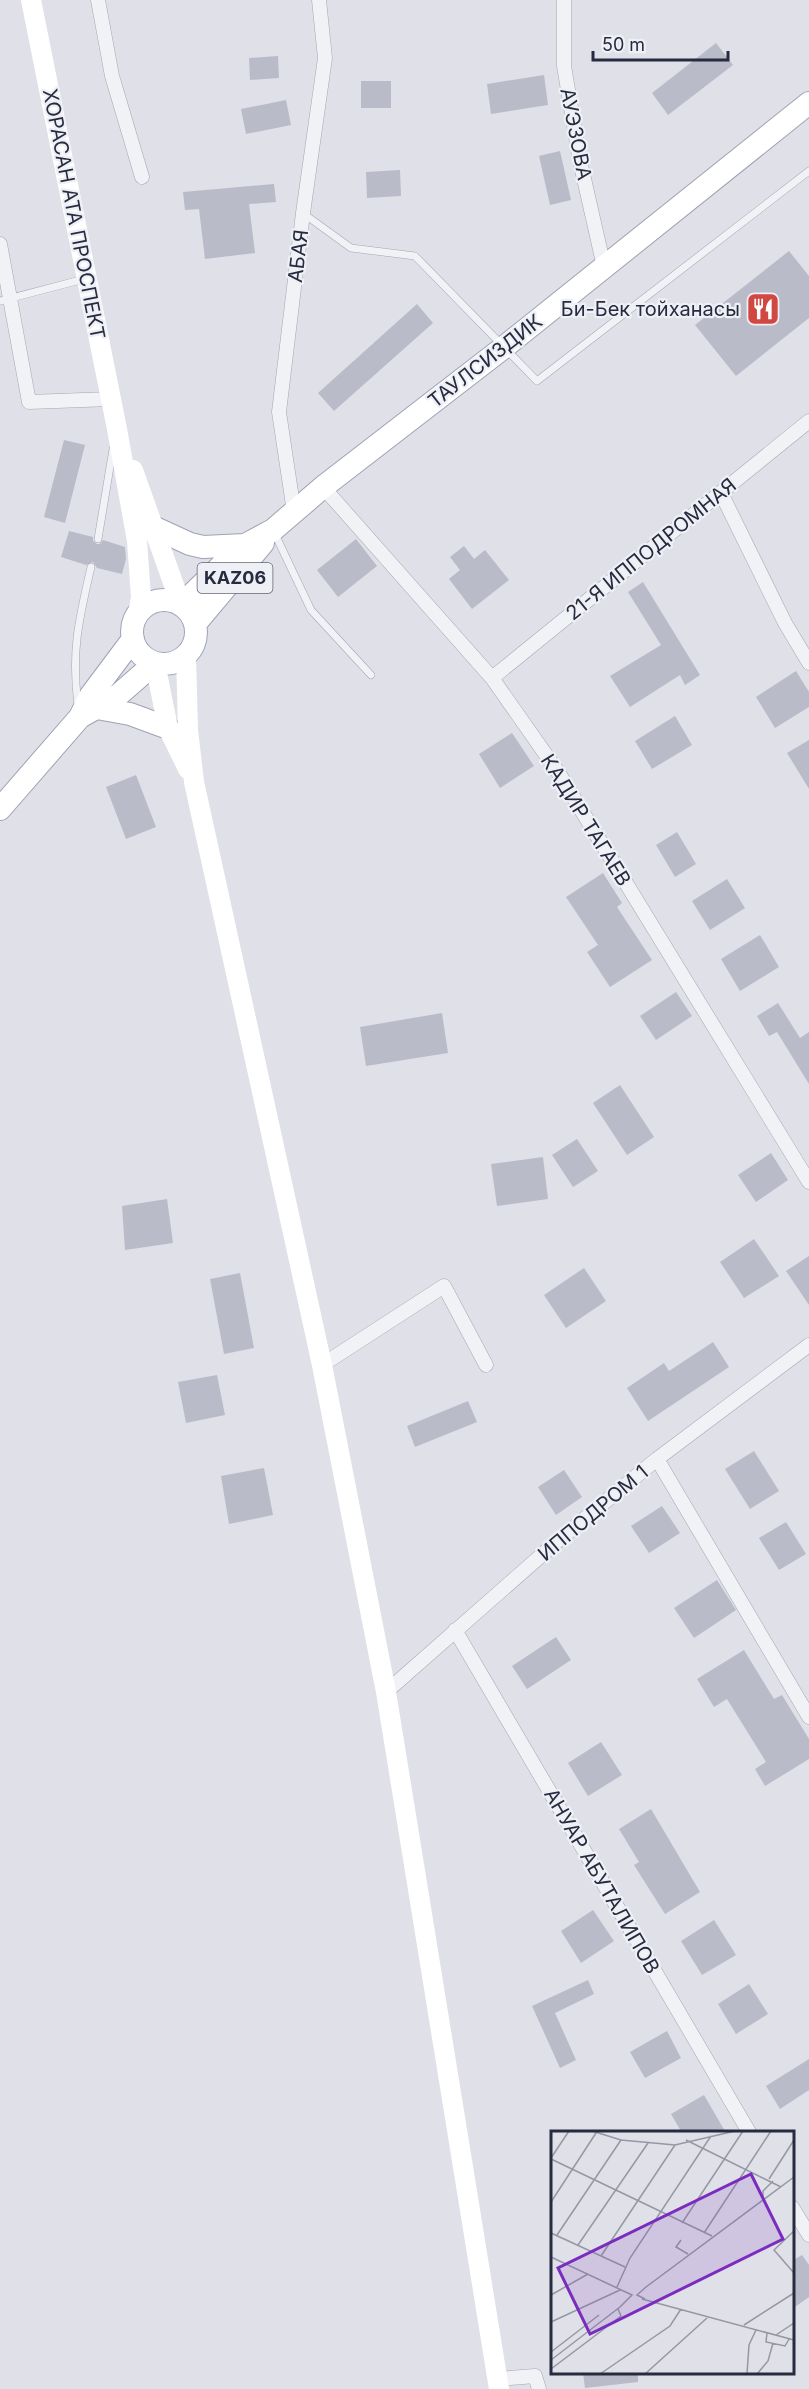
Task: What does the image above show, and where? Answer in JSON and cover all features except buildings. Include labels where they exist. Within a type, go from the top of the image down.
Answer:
[{"type":"main road","name":"ХОРАСАН АТА ПРОСПЕКТ","points":[[30,0],[117,429],[140,561],[141,597],[138,614]]},
{"type":"main road","name":"ТАУЛСИЗДИК","points":[[195,624],[273,530],[322,487],[503,348],[809,103]]},
{"type":"main road","name":"ХОРАСАН АТА ПРОСПЕКТ","points":[[117,429],[155,528],[181,605]]},
{"type":"main road","points":[[155,528],[196,546],[245,545]]},
{"type":"main road","name":"ТАУЛСИЗДИК","points":[[181,605],[222,564],[245,545],[273,530]]},
{"type":"main road","points":[[158,600],[181,605],[187,610],[195,624],[195,641],[186,655],[171,663],[155,663],[141,654],[133,639],[132,630],[138,614],[158,600]]},
{"type":"main road","points":[[88,712],[90,695],[133,639]]},
{"type":"main road","points":[[186,655],[188,730],[194,782],[321,1365],[386,1692],[498,2384]]},
{"type":"main road","points":[[0,809],[88,712],[116,697],[155,663]]},
{"type":"main road","points":[[155,663],[168,728],[194,782]]},
{"type":"main road","points":[[88,712],[130,714],[168,728]]},
{"type":"street","points":[[98,0],[112,76],[142,177]]},
{"type":"street","name":"АБАЯ","points":[[294,512],[279,412],[303,213],[325,58],[319,0]]},
{"type":"street","name":"АУЭЗОВА","points":[[564,0],[564,66],[580,161],[604,267]]},
{"type":"street","points":[[0,244],[5,299],[29,402],[111,399]]},
{"type":"street","name":"21-Я ИППОДРОМНАЯ","points":[[492,678],[809,421]]},
{"type":"street","name":"КАДИР ТАГАЕВ","points":[[322,487],[492,678],[558,772],[809,1182]]},
{"type":"street","points":[[721,493],[785,623],[809,663]]},
{"type":"street","points":[[321,1365],[444,1286],[486,1365]]},
{"type":"street","name":"ИППОДРОМ 1","points":[[386,1692],[455,1630],[657,1459],[809,1345]]},
{"type":"street","points":[[657,1459],[809,1718]]},
{"type":"street","name":"АНУАР АБУТАЛИПОВ","points":[[455,1630],[748,2131]]},
{"type":"street","points":[[794,2210],[809,2235]]},
{"type":"street","points":[[498,2384],[534,2376],[539,2389]]},
{"type":"lane","points":[[303,213],[351,248],[415,256],[537,381],[809,171]]},
{"type":"lane","points":[[5,299],[87,278]]},
{"type":"lane","points":[[98,539],[117,429]]},
{"type":"lane","points":[[273,530],[311,610],[371,675]]},
{"type":"lane","points":[[88,712],[74,676],[76,634],[91,567]]},
{"type":"place","name":"Би-Бек тойханасы","points":[[763,309]]}]
